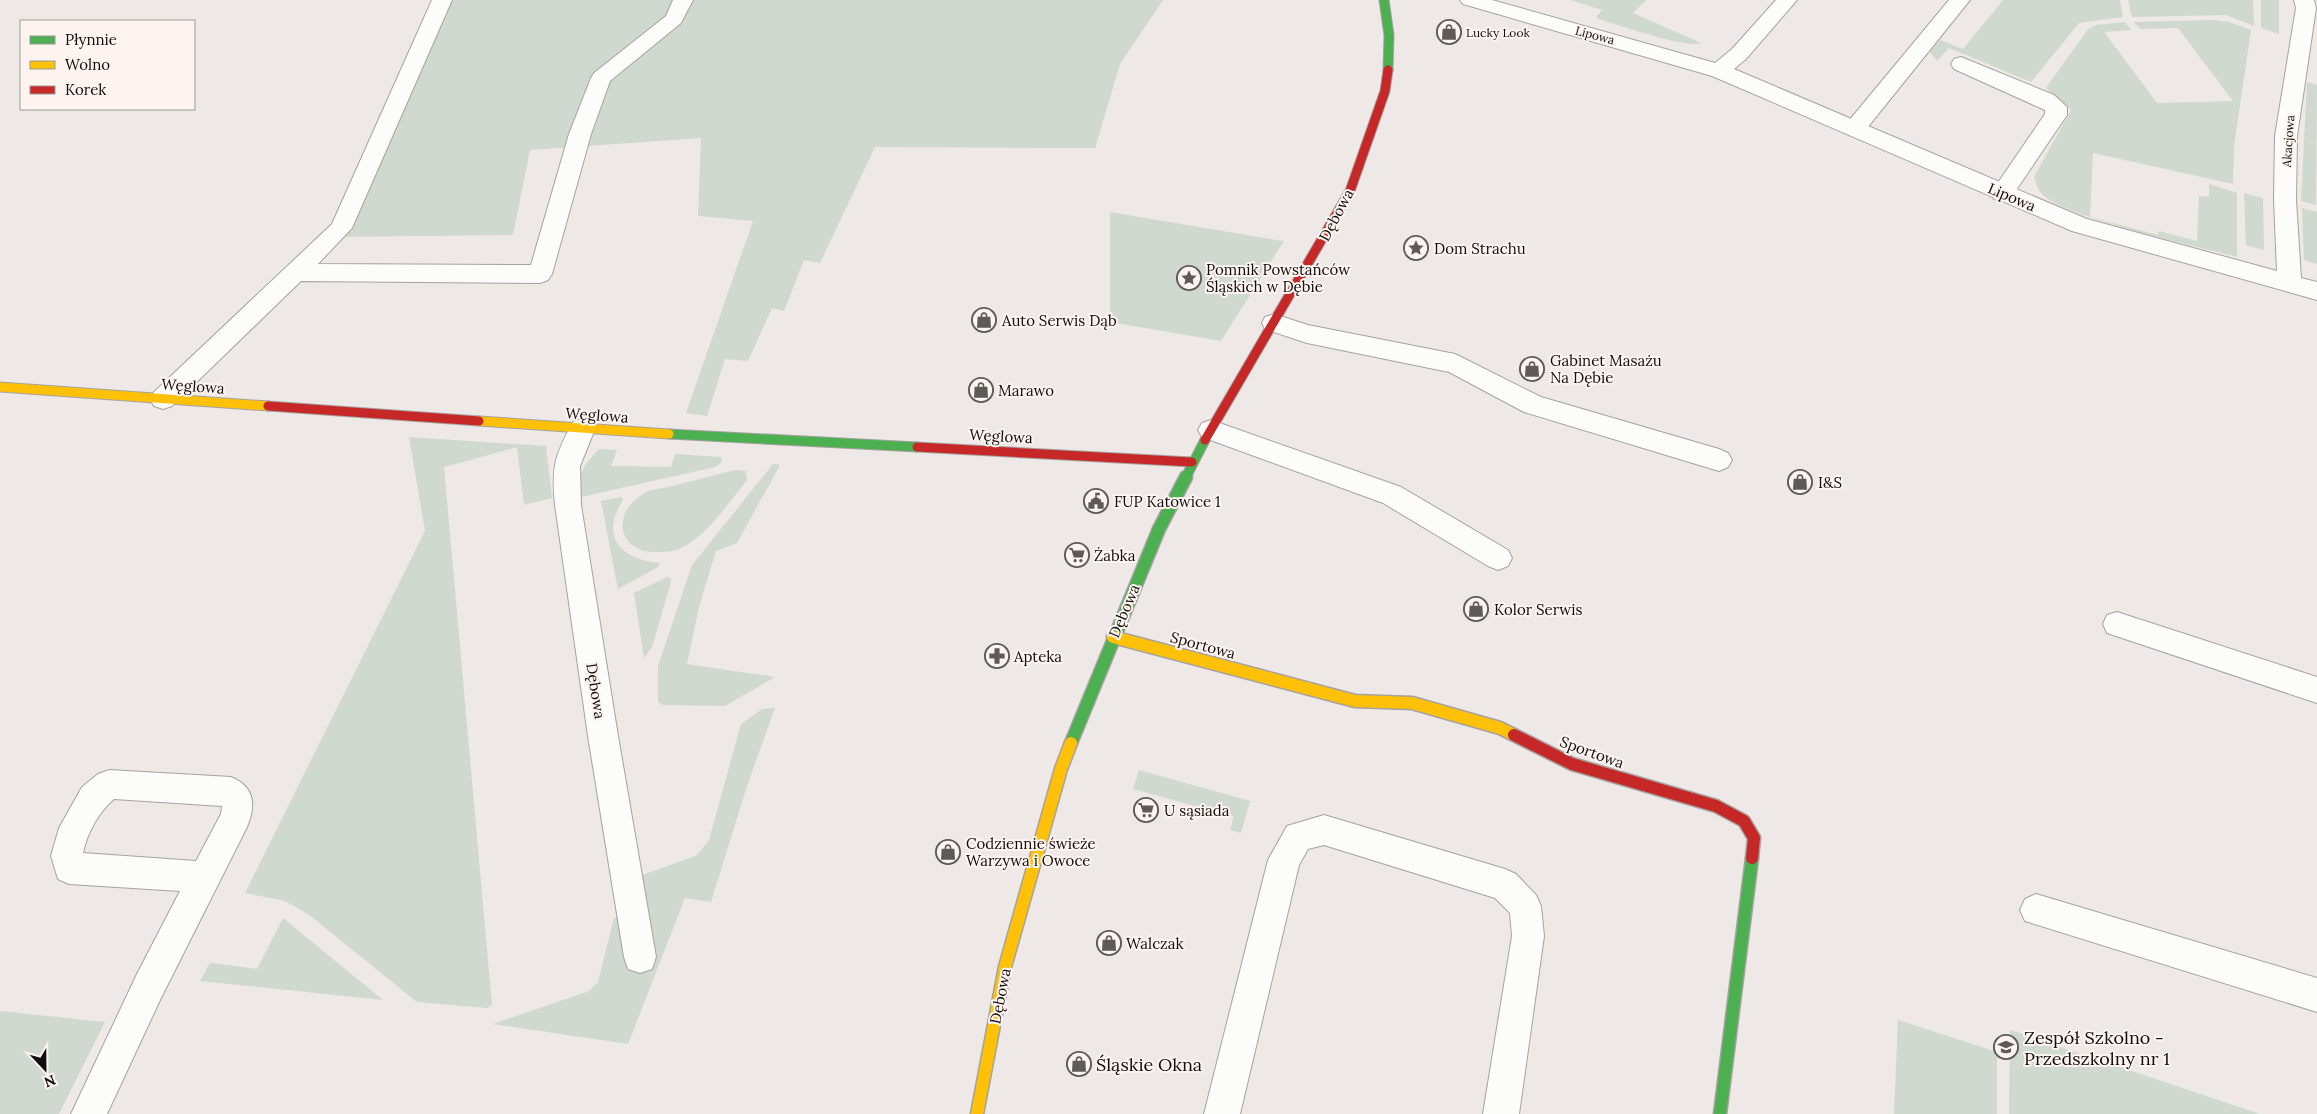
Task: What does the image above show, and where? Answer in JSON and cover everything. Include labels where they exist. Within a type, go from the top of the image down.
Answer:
[{"type":"street","points":[[164,399],[341,228],[442,0]]},
{"type":"street","points":[[295,272],[540,274],[580,134],[601,78],[674,19],[682,0]]},
{"type":"street","name":"Dębowa","points":[[977,1114],[1005,967],[1060,769],[1113,637],[1160,529],[1192,462],[1350,191],[1385,91],[1390,53],[1384,0]]},
{"type":"street","name":"Lipowa","points":[[1470,0],[1718,71],[2080,225],[2317,291]]},
{"type":"street","points":[[1718,71],[1739,54],[1787,0]]},
{"type":"street","points":[[1855,128],[1960,0]]},
{"type":"street","name":"Akacjowa","points":[[2289,283],[2285,200],[2286,136],[2309,6]]},
{"type":"street","points":[[1961,64],[2046,100],[2056,107],[2056,115],[2002,193]]},
{"type":"street","points":[[1274,323],[1307,334],[1455,364],[1533,405],[1719,460]]},
{"type":"street","name":"Węglowa","points":[[0,387],[582,429],[1192,462]]},
{"type":"street","name":"Dębowa","points":[[582,429],[571,449],[564,472],[603,736],[640,956]]},
{"type":"street","points":[[1210,430],[1392,495],[1498,558]]},
{"type":"street","points":[[2117,624],[2317,690]]},
{"type":"street","name":"Sportowa","points":[[1113,637],[1355,701],[1412,703],[1500,728],[1572,764],[1716,806],[1744,821],[1754,838],[1720,1114]]},
{"type":"street","points":[[89,1114],[149,986],[205,878],[236,816],[238,802],[231,792],[108,784],[93,797],[70,839],[66,856],[69,868],[205,878]]},
{"type":"street","points":[[1222,1114],[1284,860],[1298,838],[1324,830],[1505,885],[1525,906],[1528,936],[1501,1114]]},
{"type":"street","points":[[2036,910],[2317,995]]},
{"type":"shaded area","points":[[435,0],[1163,0],[1120,64],[1095,148],[875,147],[820,263],[804,260],[784,311],[772,308],[748,361],[725,359],[707,416],[686,413],[753,221],[698,216],[701,138],[530,150],[513,235],[328,237]]},
{"type":"shaded area","points":[[1570,0],[1646,0],[1633,13],[1701,43],[1693,44],[1667,39],[1596,18],[1602,10]]},
{"type":"shaded area","points":[[2003,0],[2120,0],[2123,17],[2079,23],[2031,82],[1949,48],[1937,61],[1930,52],[1940,40],[1963,49]]},
{"type":"shaded area","points":[[2128,0],[2253,0],[2254,26],[2226,15],[2132,17]]},
{"type":"shaded area","points":[[2261,0],[2279,0],[2279,34],[2261,28]]},
{"type":"shaded area","points":[[2214,20],[2229,22],[2251,30],[2234,146],[2233,184],[2093,153],[2090,217],[2052,202],[2040,192],[2034,177],[2071,110],[2046,88],[2088,29],[2096,25],[2125,22],[2131,30],[2104,32],[2157,103],[2233,101],[2178,28],[2140,29],[2134,22]]},
{"type":"shaded area","points":[[2307,82],[2317,85],[2316,205],[2301,201]]},
{"type":"shaded area","points":[[2209,184],[2237,193],[2237,257],[2132,230],[2090,217],[2158,235],[2159,231],[2197,241],[2199,196],[2209,197]]},
{"type":"shaded area","points":[[2244,193],[2263,198],[2264,250],[2246,245]]},
{"type":"shaded area","points":[[2302,208],[2317,212],[2317,264],[2304,260]]},
{"type":"shaded area","points":[[1110,212],[1284,241],[1221,341],[1110,322]]},
{"type":"shaded area","points":[[409,437],[546,446],[552,498],[524,505],[517,447],[444,467],[492,1005],[487,1008],[417,1002],[308,914],[285,901],[245,893],[425,531]]},
{"type":"shaded area","points":[[599,449],[617,450],[611,466],[671,467],[675,454],[721,457],[722,462],[715,467],[581,497],[580,482],[582,470]]},
{"type":"shaded area","points":[[773,464],[780,465],[737,543],[716,551],[699,607],[687,664],[775,677],[725,706],[663,705],[658,702],[658,666],[692,565]]},
{"type":"shaded area","points":[[735,470],[746,471],[747,480],[709,526],[691,542],[676,550],[659,552],[645,551],[635,547],[627,540],[623,531],[626,512],[633,502],[646,492]]},
{"type":"shaded area","points":[[621,497],[623,500],[616,513],[613,525],[614,535],[618,544],[634,557],[660,563],[658,567],[618,589],[601,501]]},
{"type":"shaded area","points":[[667,577],[671,579],[670,585],[652,647],[644,658],[634,593]]},
{"type":"shaded area","points":[[775,708],[747,786],[711,902],[685,898],[628,1044],[493,1024],[589,991],[598,982],[614,918],[618,917],[639,876],[696,856],[709,840],[741,724],[762,709]]},
{"type":"shaded area","points":[[1139,770],[1250,801],[1241,833],[1230,830],[1234,817],[1133,789]]},
{"type":"shaded area","points":[[283,918],[383,1000],[200,981],[210,963],[257,969]]},
{"type":"shaded area","points":[[0,1011],[105,1022],[59,1114],[0,1114]]},
{"type":"shaded area","points":[[1898,1020],[1997,1052],[1997,1114],[1894,1114]]},
{"type":"shaded area","points":[[2010,1030],[2260,1114],[2009,1114]]},
{"type":"traffic: fast","points":[[1384,0],[1389,35],[1388,70]]},
{"type":"traffic: fast","points":[[669,434],[917,447]]},
{"type":"traffic: fast","points":[[1071,743],[1159,529],[1205,440]]},
{"type":"traffic: fast","points":[[1720,1114],[1752,858]]},
{"type":"traffic: slow","points":[[0,387],[268,406]]},
{"type":"traffic: slow","points":[[479,421],[669,434]]},
{"type":"traffic: slow","points":[[1113,637],[1355,701],[1412,703],[1500,728],[1514,735]]},
{"type":"traffic: slow","points":[[977,1114],[1005,967],[1061,769],[1071,743]]},
{"type":"traffic: jam","points":[[1205,440],[1350,191],[1385,91],[1388,70]]},
{"type":"traffic: jam","points":[[268,406],[479,421]]},
{"type":"traffic: jam","points":[[917,447],[1192,462]]},
{"type":"traffic: jam","points":[[1514,735],[1572,764],[1716,806],[1744,821],[1754,838],[1752,858]]},
{"type":"place","name":"Lucky Look","points":[[1449,32]]},
{"type":"place","name":"Dom Strachu","points":[[1416,248]]},
{"type":"place","name":"Pomnik Powstańców Śląskich w Dębie","points":[[1189,278]]},
{"type":"place","name":"Auto Serwis Dąb","points":[[984,320]]},
{"type":"place","name":"Gabinet Masażu Na Dębie","points":[[1532,369]]},
{"type":"place","name":"Marawo","points":[[981,390]]},
{"type":"place","name":"I&S","points":[[1800,482]]},
{"type":"place","name":"FUP Katowice 1","points":[[1096,501]]},
{"type":"place","name":"Żabka","points":[[1077,555]]},
{"type":"place","name":"Kolor Serwis","points":[[1476,609]]},
{"type":"place","name":"Apteka","points":[[997,656]]},
{"type":"place","name":"U sąsiada","points":[[1146,810]]},
{"type":"place","name":"Codziennie świeże Warzywa i Owoce","points":[[948,852]]},
{"type":"place","name":"Walczak","points":[[1109,943]]},
{"type":"place","name":"Zespół Szkolno - Przedszkolny nr 1","points":[[2006,1047]]},
{"type":"place","name":"Śląskie Okna","points":[[1079,1064]]}]
